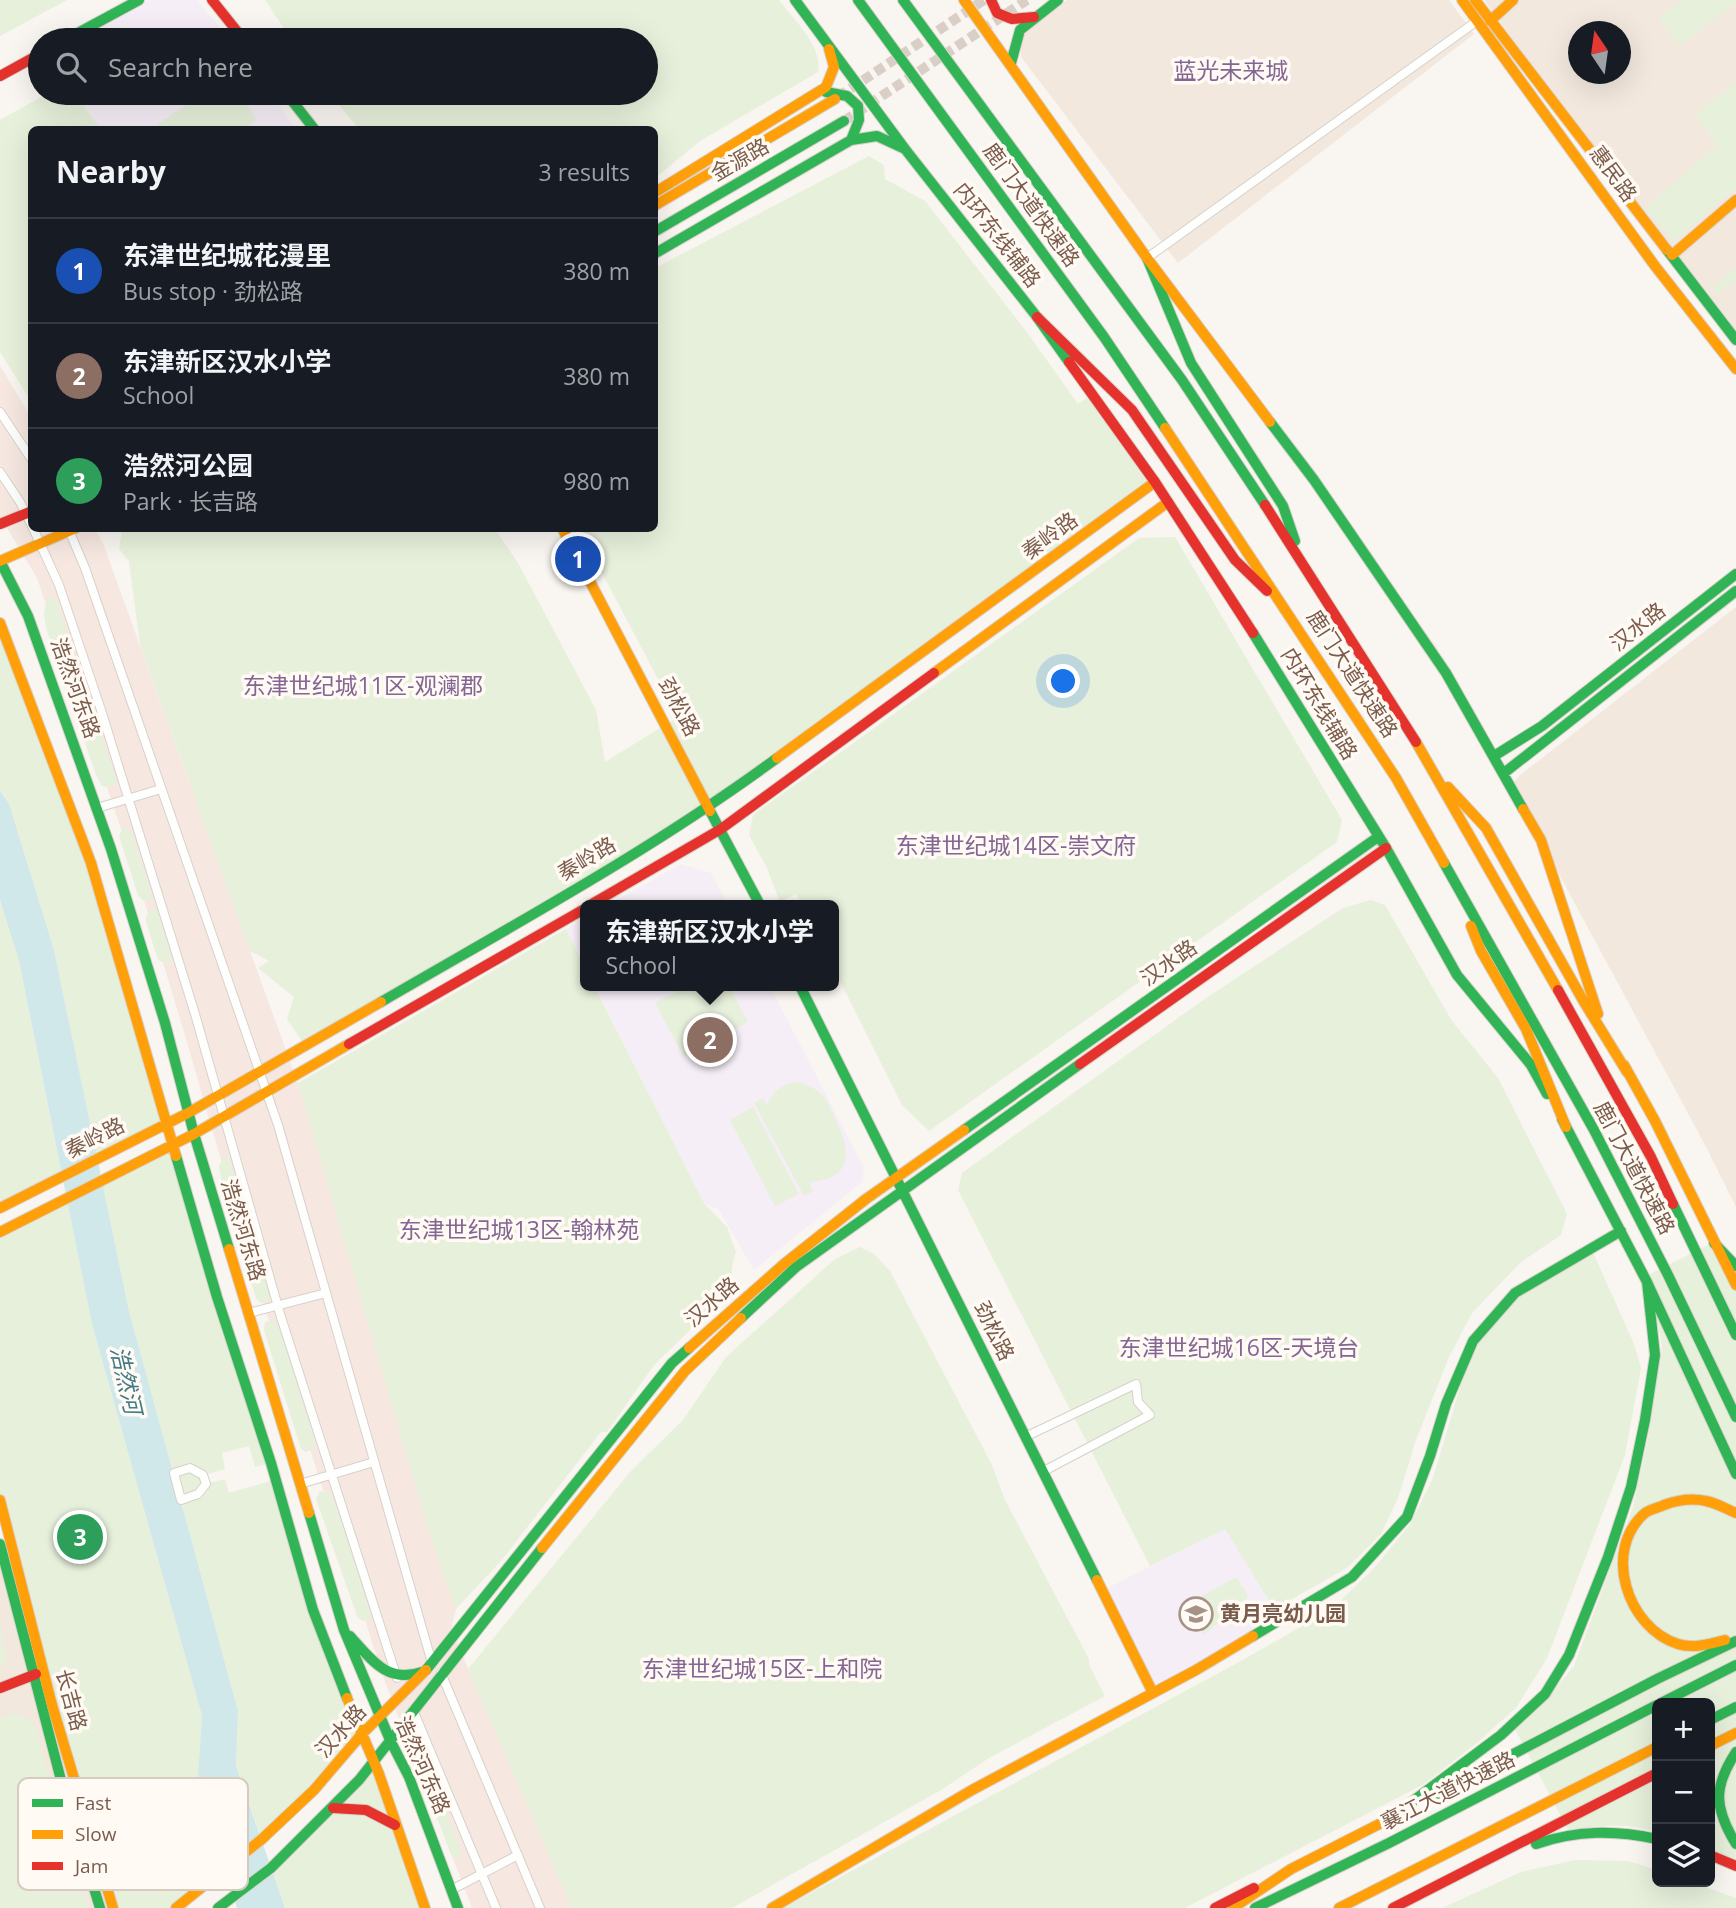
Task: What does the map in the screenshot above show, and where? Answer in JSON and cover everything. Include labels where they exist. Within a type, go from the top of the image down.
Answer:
[{"type":"main road","points":[[87,28],[139,0]]},
{"type":"main road","points":[[212,0],[234,28]]},
{"type":"main road","name":"内环东线辅路","points":[[795,0],[905,149],[1037,317],[1155,482],[1250,628],[1386,848],[1457,975],[1531,1065],[1647,1282],[1736,1474]]},
{"type":"main road","name":"鹿门大道快速路","points":[[858,0],[1104,337],[1289,612],[1396,778],[1594,1130],[1736,1417]]},
{"type":"main road","name":"鹿门大道快速路","points":[[903,0],[1182,380],[1300,559],[1429,767],[1535,948],[1651,1157],[1736,1335]]},
{"type":"main road","points":[[964,0],[1147,258],[1314,480],[1446,674],[1541,840],[1593,1004],[1627,1072]]},
{"type":"main road","points":[[991,0],[997,13],[1012,19],[1035,17]]},
{"type":"main road","points":[[1011,63],[1020,30],[1058,0]]},
{"type":"main road","name":"惠民路","points":[[1462,0],[1656,266],[1736,369]]},
{"type":"main road","name":"惠民路","points":[[1475,0],[1736,340]]},
{"type":"main road","points":[[1490,21],[1513,0]]},
{"type":"main road","points":[[658,191],[826,88],[834,67],[828,46]]},
{"type":"main road","points":[[0,76],[28,61]]},
{"type":"main road","points":[[815,94],[839,92],[853,99],[861,111],[860,125],[851,140]]},
{"type":"main road","name":"金源路","points":[[658,204],[835,99]]},
{"type":"main road","points":[[295,105],[311,126]]},
{"type":"main road","name":"金源路","points":[[658,230],[844,121]]},
{"type":"main road","points":[[658,252],[851,140],[877,136],[905,149]]},
{"type":"main road","points":[[1672,255],[1736,200]]},
{"type":"main road","points":[[1147,258],[1191,363],[1283,506],[1300,559]]},
{"type":"main road","points":[[1037,317],[1132,410],[1235,560],[1289,612]]},
{"type":"main road","name":"秦岭路","points":[[0,1208],[167,1124],[260,1073],[710,807],[1155,482]]},
{"type":"main road","name":"秦岭路","points":[[598,900],[721,829],[1168,502]]},
{"type":"main road","points":[[0,524],[28,512]]},
{"type":"main road","points":[[0,561],[64,532]]},
{"type":"main road","name":"劲松路","points":[[564,532],[757,900]]},
{"type":"main road","name":"浩然河东路","points":[[0,561],[28,616],[97,808],[164,1023],[194,1135],[344,1630],[379,1716],[409,1777],[458,1908]]},
{"type":"main road","name":"汉水路","points":[[1494,756],[1542,726],[1736,574]]},
{"type":"main road","name":"汉水路","points":[[1504,773],[1736,591]]},
{"type":"main road","name":"浩然河东路","points":[[0,623],[91,863],[216,1297],[271,1463],[313,1609],[373,1760],[425,1908]]},
{"type":"main road","points":[[1429,767],[1486,828],[1655,1121],[1736,1285]]},
{"type":"main road","name":"汉水路","points":[[248,1850],[307,1797],[379,1716],[418,1680],[672,1363],[784,1264],[866,1199],[1378,837]]},
{"type":"main road","name":"汉水路","points":[[248,1885],[271,1868],[359,1780],[441,1673],[685,1371],[796,1267],[1386,848]]},
{"type":"main road","points":[[1455,882],[1481,951],[1526,1029],[1566,1127]]},
{"type":"main road","name":"秦岭路","points":[[0,1232],[194,1135],[580,911]]},
{"type":"main road","name":"劲松路","points":[[803,991],[1153,1693]]},
{"type":"main road","points":[[772,1908],[972,1790],[1153,1693],[1352,1577],[1407,1517],[1446,1404],[1473,1341],[1515,1293],[1621,1231]]},
{"type":"main road","points":[[1714,1243],[1736,1266]]},
{"type":"main road","points":[[1389,1819],[1501,1735],[1545,1694],[1569,1655],[1604,1568],[1631,1487],[1655,1355],[1647,1282]]},
{"type":"main road","name":"长吉路","points":[[0,1500],[61,1778]]},
{"type":"main road","points":[[1736,1513],[1711,1502],[1674,1500],[1645,1513],[1626,1538],[1622,1570],[1632,1606],[1639,1618],[1659,1637],[1679,1645],[1713,1644],[1736,1639]]},
{"type":"main road","name":"长吉路","points":[[0,1544],[12,1593],[72,1778]]},
{"type":"main road","points":[[0,1576],[12,1593]]},
{"type":"main road","points":[[344,1630],[377,1665],[397,1678],[412,1676],[429,1666]]},
{"type":"main road","points":[[1215,1908],[1736,1639]]},
{"type":"main road","name":"襄江大道快速路","points":[[1671,1698],[1736,1665]]},
{"type":"main road","points":[[0,1688],[38,1673]]},
{"type":"main road","points":[[1715,1718],[1736,1707]]},
{"type":"main road","name":"襄江大道快速路","points":[[1255,1908],[1389,1843],[1652,1708]]},
{"type":"main road","points":[[1715,1743],[1736,1732]]},
{"type":"main road","points":[[1339,1908],[1652,1750]]},
{"type":"main road","points":[[1736,1752],[1717,1788],[1720,1812],[1736,1844]]},
{"type":"main road","points":[[1393,1908],[1652,1776]]},
{"type":"main road","points":[[329,1812],[355,1806],[375,1812],[395,1825]]},
{"type":"main road","points":[[1419,1894],[1556,1836],[1609,1830],[1652,1838]]},
{"type":"main road","points":[[1715,1858],[1736,1866]]},
{"type":"main road","points":[[1233,1907],[1291,1869]]},
{"type":"main road","name":"长吉路","points":[[94,1890],[100,1908]]},
{"type":"main road","name":"长吉路","points":[[107,1890],[113,1908]]},
{"type":"main road","name":"汉水路","points":[[176,1908],[199,1890]]},
{"type":"main road","name":"汉水路","points":[[218,1908],[242,1890]]},
{"type":"street","points":[[1147,258],[1477,22]]},
{"type":"street","points":[[0,412],[28,454]]},
{"type":"street","points":[[0,472],[28,511]]},
{"type":"street","points":[[34,532],[59,585],[128,798],[278,1306],[397,1678]]},
{"type":"street","points":[[72,532],[267,1093],[374,1462],[429,1666]]},
{"type":"street","points":[[97,808],[161,789]]},
{"type":"street","points":[[249,1313],[326,1293]]},
{"type":"street","points":[[1025,1437],[1136,1384],[1138,1402],[1150,1415],[1042,1472]]},
{"type":"street","points":[[300,1484],[374,1462]]},
{"type":"street","points":[[190,1468],[203,1475],[206,1484],[198,1494],[181,1500],[174,1473],[190,1468]]},
{"type":"street","points":[[441,1673],[540,1908]]},
{"type":"street","points":[[412,1710],[496,1908]]},
{"type":"street","points":[[451,1889],[518,1855]]},
{"type":"shaded area","points":[[150,0],[197,0],[220,28],[98,28]]},
{"type":"shaded area","points":[[1067,0],[1449,0],[1474,34],[1178,263],[1021,57],[1021,37]]},
{"type":"shaded area","points":[[1484,0],[1736,0],[1736,341]]},
{"type":"shaded area","points":[[83,105],[278,105],[294,126],[99,126]]},
{"type":"shaded area","points":[[0,366],[28,412],[28,532],[97,532],[104,546],[305,1103],[430,1535],[456,1609],[451,1629],[572,1908],[472,1908],[385,1682],[256,1281],[136,874],[37,578],[0,516]]},
{"type":"shaded area","points":[[1736,607],[1736,1207],[1511,785]]},
{"type":"shaded area","points":[[681,864],[711,873],[725,900],[617,900]]},
{"type":"shaded area","points":[[580,921],[580,957],[566,929]]},
{"type":"shaded area","points":[[597,991],[773,991],[864,1168],[862,1182],[754,1270],[719,1210],[704,1203]]},
{"type":"shaded area","name":"黄月亮幼儿园","points":[[1225,1528],[1280,1620],[1153,1693],[1102,1591]]},
{"type":"shaded area","points":[[0,1556],[71,1778],[18,1778],[18,1890],[107,1890],[113,1908],[0,1908]]},
{"type":"green space","points":[[0,0],[67,0],[0,36]]},
{"type":"green space","points":[[265,0],[779,0],[812,43],[818,72],[700,141],[658,176],[658,126],[356,126],[339,105],[658,105],[658,28],[284,28]]},
{"type":"green space","points":[[1683,0],[1736,2],[1680,46],[1658,18]]},
{"type":"green space","points":[[1736,82],[1736,188],[1674,242],[1645,208],[1717,145],[1695,114]]},
{"type":"green space","points":[[28,104],[83,105],[99,126],[28,126],[28,396],[0,352],[0,120]]},
{"type":"green space","points":[[186,105],[247,105],[257,120],[248,126],[156,125]]},
{"type":"green space","points":[[869,156],[884,165],[885,179],[925,201],[1026,331],[1078,404],[1092,394],[1155,482],[710,807],[305,1046],[287,1019],[294,997],[258,968],[269,961],[250,951],[140,645],[129,561],[119,549],[122,532],[497,532],[518,563],[596,710],[605,762],[678,717],[581,532],[658,532],[658,266]]},
{"type":"green space","points":[[1736,266],[1736,281],[1717,295],[1712,288]]},
{"type":"green space","points":[[1175,537],[1342,820],[1337,842],[929,1131],[902,1105],[839,979],[839,900],[799,900],[796,894],[779,900],[767,868],[749,835],[753,815],[1139,538]]},
{"type":"green space","points":[[48,596],[61,603],[59,608],[117,782],[111,786],[103,787],[96,775],[46,628],[44,613]]},
{"type":"green space","points":[[0,623],[91,863],[167,1124],[97,1158],[54,950],[9,805],[0,791]]},
{"type":"green space","points":[[123,828],[130,829],[132,834],[153,898],[148,901],[142,900],[138,895],[119,836]]},
{"type":"green space","points":[[0,900],[19,961],[62,1176],[0,1208]]},
{"type":"green space","points":[[1371,900],[1385,905],[1452,1021],[1498,1078],[1567,1214],[1561,1235],[1521,1262],[1472,1313],[1449,1357],[1416,1440],[1398,1498],[1381,1534],[1347,1568],[1274,1609],[1225,1529],[1150,1566],[958,1190],[962,1173],[1206,998],[1343,908]]},
{"type":"green space","points":[[151,909],[157,910],[173,962],[168,964],[158,960],[146,922],[146,916]]},
{"type":"green space","points":[[566,929],[580,957],[580,991],[597,991],[704,1203],[727,1227],[736,1252],[729,1292],[654,1365],[607,1432],[601,1432],[501,1561],[456,1609],[430,1535],[298,1083]]},
{"type":"green space","points":[[678,991],[732,991],[748,1022],[684,1057],[655,1003]]},
{"type":"green space","points":[[798,1082],[818,1091],[826,1101],[841,1132],[846,1153],[841,1170],[834,1176],[809,1182],[813,1191],[804,1196],[754,1103],[763,1098],[767,1105],[779,1089]]},
{"type":"green space","points":[[753,1107],[799,1194],[775,1206],[730,1120]]},
{"type":"green space","points":[[174,1145],[271,1463],[255,1467],[249,1446],[222,1453],[225,1469],[204,1475],[206,1484],[225,1479],[229,1493],[274,1480],[313,1610],[361,1735],[262,1839],[248,1800],[248,1778],[240,1778],[236,1766],[238,1711],[129,1311],[102,1181]]},
{"type":"green space","points":[[225,1155],[232,1165],[270,1296],[267,1302],[260,1303],[256,1298],[221,1179],[219,1166]]},
{"type":"green space","points":[[67,1199],[92,1324],[202,1716],[199,1778],[77,1778],[0,1500],[0,1232]]},
{"type":"green space","points":[[1710,1244],[1736,1271],[1736,1861],[1715,1854],[1715,1698],[1652,1698],[1652,1832],[1624,1826],[1568,1830],[1514,1727],[1546,1700],[1574,1666],[1633,1507],[1648,1439],[1662,1347],[1650,1274]]},
{"type":"green space","points":[[860,1247],[874,1254],[890,1271],[992,1465],[1004,1498],[1089,1659],[1089,1665],[1105,1696],[989,1758],[941,1790],[732,1908],[572,1908],[468,1669],[632,1470],[683,1420],[726,1357],[835,1259]]},
{"type":"green space","points":[[1591,1248],[1634,1344],[1641,1368],[1625,1455],[1547,1658],[1516,1708],[1478,1742],[1424,1784],[1185,1908],[783,1908],[1241,1661],[1332,1609],[1375,1567],[1411,1523],[1433,1478],[1463,1377],[1478,1344],[1516,1300]]},
{"type":"green space","points":[[273,1320],[281,1331],[315,1442],[313,1449],[306,1452],[301,1449],[264,1330],[265,1322]]},
{"type":"green space","points":[[320,1491],[331,1493],[370,1605],[370,1619],[362,1621],[357,1616],[316,1499]]},
{"type":"green space","points":[[1236,1577],[1248,1595],[1242,1610],[1233,1619],[1220,1621],[1204,1635],[1188,1604]]},
{"type":"green space","points":[[0,1622],[7,1660],[0,1668]]},
{"type":"green space","points":[[16,1714],[33,1721],[50,1778],[18,1778],[18,1890],[84,1890],[89,1908],[0,1908],[0,1718]]},
{"type":"green space","points":[[373,1760],[425,1908],[285,1908],[271,1868]]},
{"type":"green space","points":[[426,1774],[433,1777],[461,1850],[460,1860],[451,1855],[423,1780]]},
{"type":"green space","points":[[1575,1860],[1628,1861],[1652,1868],[1652,1887],[1705,1887],[1736,1898],[1736,1908],[1442,1908],[1521,1872]]},
{"type":"green space","points":[[108,1890],[200,1890],[176,1908],[113,1908]]},
{"type":"water","name":"浩然河","points":[[0,791],[9,804],[54,950],[129,1311],[238,1711],[236,1766],[240,1778],[199,1778],[198,1775],[202,1716],[92,1324],[19,961],[0,900]]},
{"type":"water","points":[[248,1801],[285,1908],[237,1908],[232,1890],[248,1890]]},
{"type":"tunnel","points":[[838,97],[984,0]]},
{"type":"tunnel","points":[[844,121],[1027,0]]},
{"type":"traffic: fast","points":[[87,28],[139,0]]},
{"type":"traffic: fast","points":[[795,0],[905,149],[1069,362]]},
{"type":"traffic: fast","points":[[858,0],[1104,337],[1165,428]]},
{"type":"traffic: fast","points":[[903,0],[1182,380],[1265,505]]},
{"type":"traffic: fast","points":[[1011,63],[1020,30],[1058,0]]},
{"type":"traffic: fast","points":[[826,92],[847,96],[858,106],[859,120],[851,140]]},
{"type":"traffic: fast","points":[[295,105],[312,126]]},
{"type":"traffic: fast","points":[[658,230],[844,121]]},
{"type":"traffic: fast","points":[[658,252],[851,140],[877,136],[905,149]]},
{"type":"traffic: fast","points":[[1667,250],[1736,340]]},
{"type":"traffic: fast","points":[[1147,258],[1191,363],[1283,506],[1295,541]]},
{"type":"traffic: fast","points":[[1270,422],[1314,480],[1446,673],[1523,809]]},
{"type":"traffic: fast","points":[[0,561],[28,616],[111,849],[165,1023],[194,1134],[229,1249]]},
{"type":"traffic: fast","points":[[1494,756],[1542,726],[1736,574]]},
{"type":"traffic: fast","points":[[1504,773],[1736,591]]},
{"type":"traffic: fast","points":[[1253,633],[1386,848],[1457,975],[1531,1065],[1547,1094]]},
{"type":"traffic: fast","points":[[381,1002],[632,855],[730,792],[777,758]]},
{"type":"traffic: fast","points":[[710,811],[757,900]]},
{"type":"traffic: fast","points":[[964,1130],[1378,837]]},
{"type":"traffic: fast","points":[[1444,863],[1594,1130],[1736,1417]]},
{"type":"traffic: fast","points":[[802,991],[1097,1580]]},
{"type":"traffic: fast","points":[[741,1318],[796,1267],[1080,1064]]},
{"type":"traffic: fast","points":[[1562,1119],[1647,1282],[1736,1474]]},
{"type":"traffic: fast","points":[[176,1156],[217,1297],[271,1463],[313,1610],[347,1698]]},
{"type":"traffic: fast","points":[[1673,1204],[1736,1335]]},
{"type":"traffic: fast","points":[[1253,1636],[1352,1577],[1407,1517],[1446,1404],[1473,1341],[1515,1293],[1621,1231]]},
{"type":"traffic: fast","points":[[1714,1243],[1736,1266]]},
{"type":"traffic: fast","points":[[1389,1819],[1501,1735],[1545,1694],[1569,1655],[1608,1557],[1631,1487],[1655,1355],[1647,1282]]},
{"type":"traffic: fast","points":[[426,1670],[672,1363],[689,1348]]},
{"type":"traffic: fast","points":[[309,1513],[344,1630],[390,1740],[409,1777],[458,1908]]},
{"type":"traffic: fast","points":[[0,1544],[60,1778]]},
{"type":"traffic: fast","points":[[248,1885],[271,1868],[359,1780],[542,1548]]},
{"type":"traffic: fast","points":[[350,1636],[373,1661],[389,1672],[399,1675],[422,1672]]},
{"type":"traffic: fast","points":[[1429,1798],[1657,1679],[1736,1641]]},
{"type":"traffic: fast","points":[[1671,1698],[1736,1665]]},
{"type":"traffic: fast","points":[[1715,1718],[1736,1707]]},
{"type":"traffic: fast","points":[[1255,1908],[1389,1843],[1652,1708]]},
{"type":"traffic: fast","points":[[1736,1752],[1723,1776],[1719,1798],[1723,1819],[1736,1844]]},
{"type":"traffic: fast","points":[[1536,1844],[1566,1836],[1596,1833],[1652,1838]]},
{"type":"traffic: fast","points":[[94,1890],[100,1908]]},
{"type":"traffic: fast","points":[[218,1908],[242,1890]]},
{"type":"traffic: slow","points":[[964,0],[1147,258],[1270,422]]},
{"type":"traffic: slow","points":[[1462,0],[1655,266],[1736,369]]},
{"type":"traffic: slow","points":[[1475,0],[1667,250]]},
{"type":"traffic: slow","points":[[1490,21],[1513,0]]},
{"type":"traffic: slow","points":[[658,191],[826,87],[834,67],[829,49]]},
{"type":"traffic: slow","points":[[658,204],[835,99]]},
{"type":"traffic: slow","points":[[1672,255],[1736,200]]},
{"type":"traffic: slow","points":[[1165,428],[1396,778],[1444,863]]},
{"type":"traffic: slow","points":[[777,758],[1155,482]]},
{"type":"traffic: slow","points":[[934,673],[1168,502]]},
{"type":"traffic: slow","points":[[0,561],[67,532]]},
{"type":"traffic: slow","points":[[564,532],[710,811]]},
{"type":"traffic: slow","points":[[0,623],[91,863],[176,1156]]},
{"type":"traffic: slow","points":[[1416,742],[1558,990]]},
{"type":"traffic: slow","points":[[1448,787],[1486,828],[1584,1002],[1627,1072]]},
{"type":"traffic: slow","points":[[1523,809],[1541,840],[1598,1014]]},
{"type":"traffic: slow","points":[[1471,926],[1481,951],[1526,1029],[1566,1127]]},
{"type":"traffic: slow","points":[[0,1208],[188,1113],[381,1002]]},
{"type":"traffic: slow","points":[[0,1232],[194,1134],[349,1044]]},
{"type":"traffic: slow","points":[[1624,1065],[1655,1121],[1736,1285]]},
{"type":"traffic: slow","points":[[689,1348],[784,1264],[866,1199],[964,1130]]},
{"type":"traffic: slow","points":[[229,1249],[309,1513]]},
{"type":"traffic: slow","points":[[542,1548],[685,1371],[741,1318]]},
{"type":"traffic: slow","points":[[0,1500],[52,1705],[74,1778]]},
{"type":"traffic: slow","points":[[1725,1640],[1689,1646],[1660,1635],[1645,1622],[1634,1605],[1626,1586],[1623,1566],[1625,1547],[1632,1529],[1649,1510],[1674,1502],[1696,1500],[1714,1503],[1736,1513]]},
{"type":"traffic: slow","points":[[1097,1580],[1153,1693]]},
{"type":"traffic: slow","points":[[772,1908],[972,1790],[1196,1670],[1253,1636]]},
{"type":"traffic: slow","points":[[248,1850],[314,1790],[361,1735],[426,1670]]},
{"type":"traffic: slow","points":[[347,1698],[379,1774],[425,1908]]},
{"type":"traffic: slow","points":[[1715,1744],[1736,1733]]},
{"type":"traffic: slow","points":[[1339,1908],[1652,1750]]},
{"type":"traffic: slow","points":[[1233,1908],[1291,1869],[1395,1816]]},
{"type":"traffic: slow","points":[[108,1890],[113,1908]]},
{"type":"traffic: slow","points":[[176,1908],[198,1890]]},
{"type":"traffic: jam","points":[[212,0],[234,28]]},
{"type":"traffic: jam","points":[[991,0],[997,13],[1012,19],[1034,17]]},
{"type":"traffic: jam","points":[[0,76],[28,61]]},
{"type":"traffic: jam","points":[[1037,317],[1132,410],[1235,560],[1267,591]]},
{"type":"traffic: jam","points":[[1069,362],[1155,482],[1253,633]]},
{"type":"traffic: jam","points":[[1265,505],[1416,742]]},
{"type":"traffic: jam","points":[[0,524],[28,513]]},
{"type":"traffic: jam","points":[[599,900],[721,829],[934,673]]},
{"type":"traffic: jam","points":[[1080,1064],[1386,848]]},
{"type":"traffic: jam","points":[[349,1044],[580,911]]},
{"type":"traffic: jam","points":[[1558,990],[1651,1157],[1673,1204]]},
{"type":"traffic: jam","points":[[0,1688],[36,1674]]},
{"type":"traffic: jam","points":[[1393,1908],[1652,1776]]},
{"type":"traffic: jam","points":[[333,1808],[366,1810],[395,1825]]},
{"type":"traffic: jam","points":[[1715,1857],[1736,1866]]},
{"type":"traffic: jam","points":[[1215,1908],[1254,1888]]},
{"type":"place","name":"东津世纪城花漫里","points":[[578,559]]},
{"type":"place","name":"东津新区汉水小学","points":[[710,1040]]},
{"type":"place","name":"浩然河公园","points":[[80,1537]]},
{"type":"place","name":"黄月亮幼儿园","points":[[1196,1614]]},
{"type":"district","name":"蓝光未来城","points":[[1231,71]]},
{"type":"district","name":"东津世纪城11区-观澜郡","points":[[363,686]]},
{"type":"district","name":"东津世纪城14区-崇文府","points":[[1016,846]]},
{"type":"district","name":"东津世纪城13区-翰林苑","points":[[519,1230]]},
{"type":"district","name":"东津世纪城16区-天境台","points":[[1239,1348]]},
{"type":"district","name":"东津世纪城15区-上和院","points":[[762,1669]]}]
